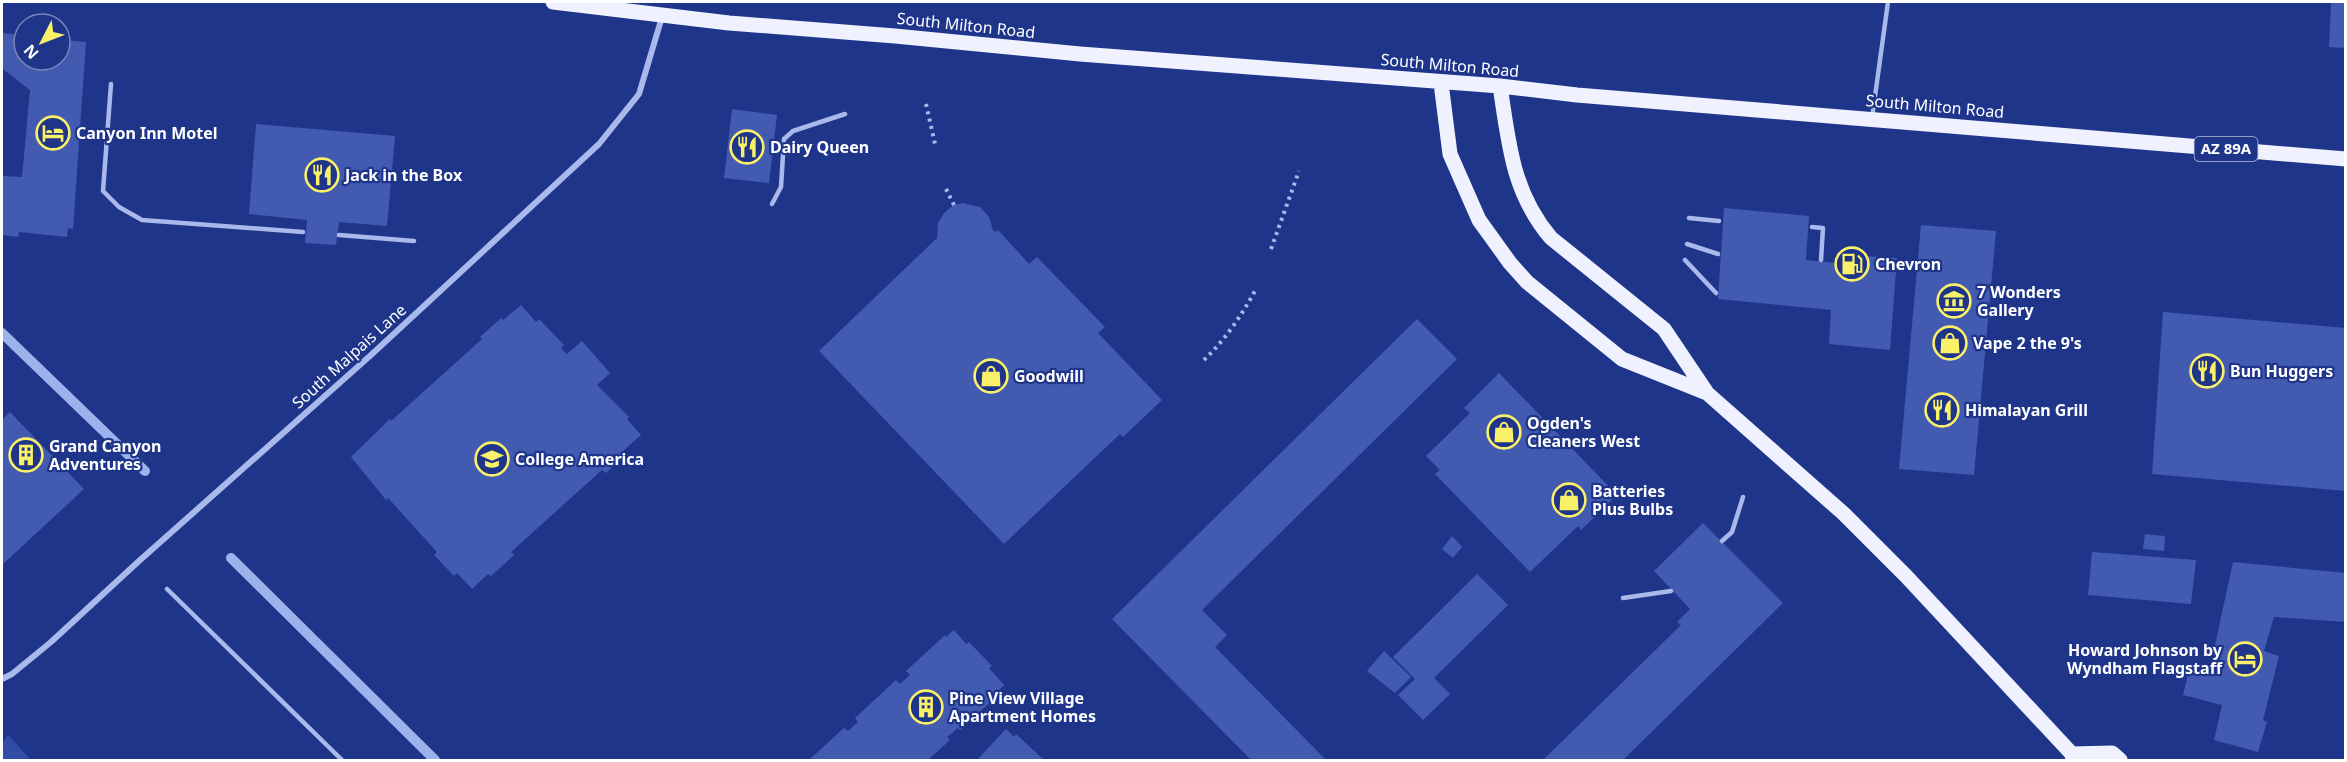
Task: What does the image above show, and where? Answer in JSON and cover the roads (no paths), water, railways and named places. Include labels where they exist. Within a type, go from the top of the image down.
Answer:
[{"type":"main road","name":"South Milton Road","points":[[553,2],[729,23],[1080,54],[1500,86],[1577,95],[2346,159]]},
{"type":"main road","points":[[1441,83],[1450,154],[1479,220],[1510,263],[1536,290],[1622,359],[1707,393]]},
{"type":"main road","points":[[1500,86],[1512,166],[1537,221],[1551,238],[1664,330],[1707,393],[1844,513],[1906,576],[2073,757],[2112,753],[2120,760]]},
{"type":"street","name":"South Malpais Lane","points":[[2,679],[12,674],[64,630],[371,355],[599,144],[639,94],[663,15]]},
{"type":"lane","points":[[1872,119],[1888,2]]},
{"type":"lane","points":[[111,84],[103,191],[119,207],[142,220],[303,232]]},
{"type":"lane","points":[[772,204],[781,187],[784,139],[793,131],[845,114]]},
{"type":"lane","points":[[1689,218],[1719,221]]},
{"type":"lane","points":[[1812,227],[1823,228],[1821,260]]},
{"type":"lane","points":[[339,235],[414,241]]},
{"type":"lane","points":[[1687,244],[1718,254]]},
{"type":"lane","points":[[1685,260],[1716,293]]},
{"type":"lane","points":[[1722,541],[1732,532],[1743,497]]},
{"type":"lane","points":[[167,589],[342,760]]},
{"type":"lane","points":[[1623,597],[1671,591]]},
{"type":"waterway","points":[[2,333],[145,471]]},
{"type":"waterway","points":[[231,558],[435,760]]},
{"type":"place","name":"Canyon Inn Motel","points":[[53,133]]},
{"type":"place","name":"Dairy Queen","points":[[747,147]]},
{"type":"place","name":"Jack in the Box","points":[[322,175]]},
{"type":"place","name":"Chevron","points":[[1852,264]]},
{"type":"place","name":"7 Wonders Gallery","points":[[1954,301]]},
{"type":"place","name":"Vape 2 the 9's","points":[[1950,343]]},
{"type":"place","name":"Bun Huggers","points":[[2207,371]]},
{"type":"place","name":"Goodwill","points":[[991,376]]},
{"type":"place","name":"Himalayan Grill","points":[[1942,410]]},
{"type":"place","name":"Ogden's Cleaners West","points":[[1504,432]]},
{"type":"place","name":"Grand Canyon Adventures","points":[[26,455]]},
{"type":"place","name":"College America","points":[[492,459]]},
{"type":"place","name":"Batteries Plus Bulbs","points":[[1569,500]]},
{"type":"place","name":"Howard Johnson by Wyndham Flagstaff","points":[[2245,659]]},
{"type":"place","name":"Pine View Village Apartment Homes","points":[[926,707]]}]
